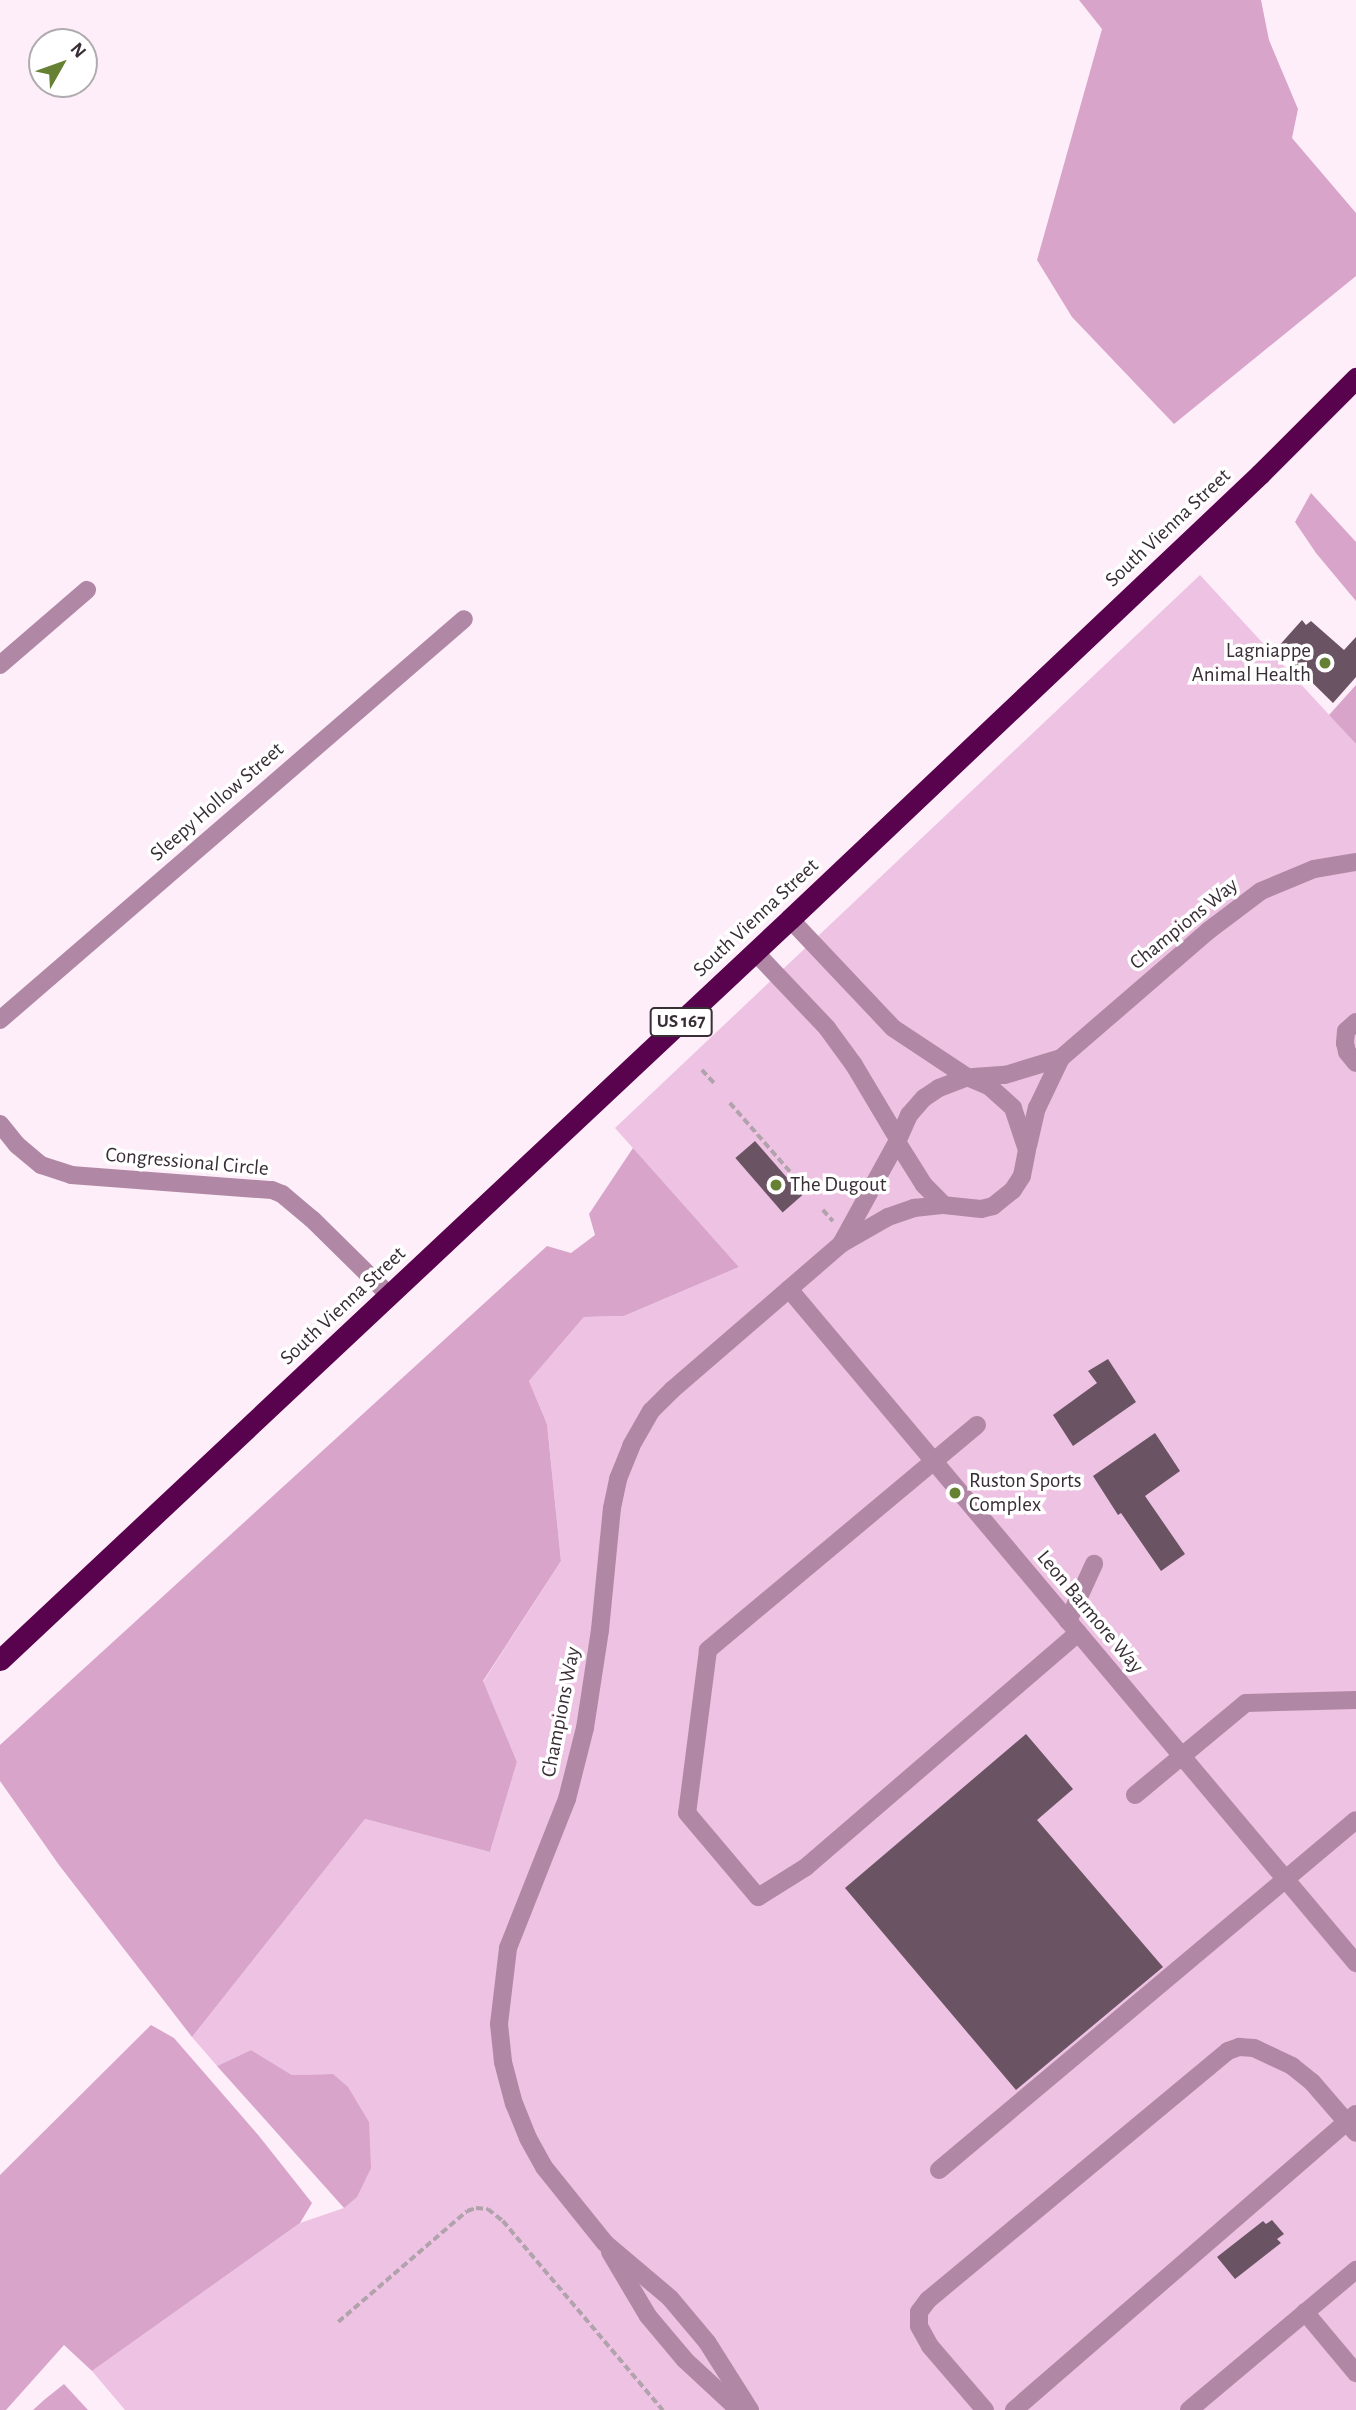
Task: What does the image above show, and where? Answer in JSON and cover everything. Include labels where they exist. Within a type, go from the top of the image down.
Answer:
[{"type":"highway","name":"South Vienna Street","points":[[0,1660],[790,919],[1260,474],[1356,378]]},
{"type":"street","points":[[0,665],[87,590]]},
{"type":"street","name":"Sleepy Hollow Street","points":[[0,1020],[464,619]]},
{"type":"street","name":"Champions Way","points":[[739,2410],[685,2360],[648,2316],[605,2243],[544,2166],[514,2104],[503,2062],[499,2024],[508,1948],[567,1799],[585,1728],[600,1630],[612,1508],[618,1479],[631,1446],[651,1411],[665,1397],[841,1244],[888,1217],[914,1208],[944,1205],[981,1209],[1003,1199],[1022,1175],[1037,1108],[1061,1058],[1208,931],[1261,891],[1314,869],[1356,862]]},
{"type":"street","points":[[790,919],[893,1028],[1002,1096],[1013,1108],[1027,1150]]},
{"type":"street","points":[[755,952],[827,1028],[855,1065],[925,1185],[944,1205]]},
{"type":"street","points":[[1356,1023],[1346,1031],[1345,1043],[1347,1052],[1356,1063]]},
{"type":"street","name":"Champions Way","points":[[841,1244],[909,1115],[925,1098],[939,1088],[970,1077],[1005,1075],[1061,1058]]},
{"type":"street","name":"Congressional Circle","points":[[0,1124],[17,1145],[41,1165],[71,1175],[272,1190],[282,1194],[312,1219],[390,1296]]},
{"type":"street","name":"Leon Barmore Way","points":[[789,1289],[1356,1963]]},
{"type":"street","points":[[977,1425],[708,1650],[687,1813],[758,1897],[806,1867],[1073,1627],[1094,1564]]},
{"type":"street","points":[[1135,1795],[1245,1703],[1356,1700]]},
{"type":"street","points":[[939,2169],[1356,1820]]},
{"type":"street","points":[[985,2410],[930,2346],[919,2326],[919,2312],[928,2300],[1228,2051],[1239,2047],[1254,2048],[1292,2066],[1353,2123],[1014,2410]]},
{"type":"street","name":"Champions Way","points":[[605,2243],[670,2298],[706,2342],[750,2410]]},
{"type":"street","points":[[1189,2410],[1356,2270]]},
{"type":"street","points":[[1305,2312],[1356,2373]]},
{"type":"path","points":[[702,1070],[714,1083]]},
{"type":"path","points":[[730,1103],[807,1191]]},
{"type":"path","points":[[823,1210],[835,1223]]},
{"type":"path","points":[[338,2322],[467,2211],[488,2208],[503,2221],[663,2410]]},
{"type":"shaded area","points":[[1079,0],[1261,0],[1269,40],[1298,109],[1292,138],[1356,213],[1356,276],[1174,424],[1072,317],[1037,260],[1102,29]]},
{"type":"shaded area","points":[[1311,493],[1356,542],[1356,601],[1316,553],[1295,522]]},
{"type":"shaded area","name":"Ruston Sports Complex","points":[[1200,575],[1356,744],[1356,2410],[125,2410],[92,2371],[300,2223],[344,2208],[333,2074],[292,2075],[251,2050],[217,2066],[192,2037],[365,1819],[490,1852],[517,1762],[483,1682],[561,1561],[547,1424],[529,1381],[584,1317],[624,1316],[739,1267],[615,1128]]},
{"type":"shaded area","points":[[1356,685],[1356,744],[1329,715]]},
{"type":"shaded area","points":[[633,1148],[739,1267],[624,1316],[584,1317],[529,1381],[547,1424],[561,1561],[483,1681],[517,1762],[490,1852],[365,1819],[192,2037],[59,1865],[0,1781],[0,1745],[547,1246],[571,1253],[595,1235],[589,1214]]},
{"type":"shaded area","points":[[151,2025],[174,2038],[259,2136],[312,2203],[300,2223],[92,2371],[64,2345],[6,2410],[0,2410],[0,2175]]},
{"type":"shaded area","points":[[251,2050],[292,2075],[333,2074],[348,2087],[369,2122],[371,2168],[357,2197],[344,2208],[217,2066]]},
{"type":"shaded area","points":[[64,2384],[88,2410],[33,2410],[44,2400]]},
{"type":"building","name":"Lagniappe Animal Health","points":[[1302,620],[1306,625],[1311,621],[1344,650],[1356,637],[1356,677],[1333,703],[1277,648]]},
{"type":"building","name":"The Dugout","points":[[755,1141],[802,1195],[783,1212],[735,1158]]},
{"type":"building","points":[[1108,1359],[1136,1402],[1073,1446],[1053,1415],[1097,1383],[1088,1371]]},
{"type":"building","points":[[1155,1433],[1180,1471],[1145,1496],[1185,1554],[1161,1571],[1121,1513],[1118,1515],[1093,1476]]},
{"type":"building","points":[[1026,1734],[1073,1789],[1037,1820],[1163,1967],[1016,2090],[845,1888]]},
{"type":"building","points":[[1272,2220],[1284,2234],[1277,2239],[1281,2243],[1235,2279],[1217,2257],[1263,2221],[1266,2224]]},
{"type":"place","name":"Lagniappe Animal Health","points":[[1325,663]]},
{"type":"place","name":"The Dugout","points":[[776,1185]]},
{"type":"place","name":"Ruston Sports Complex","points":[[955,1493]]}]
